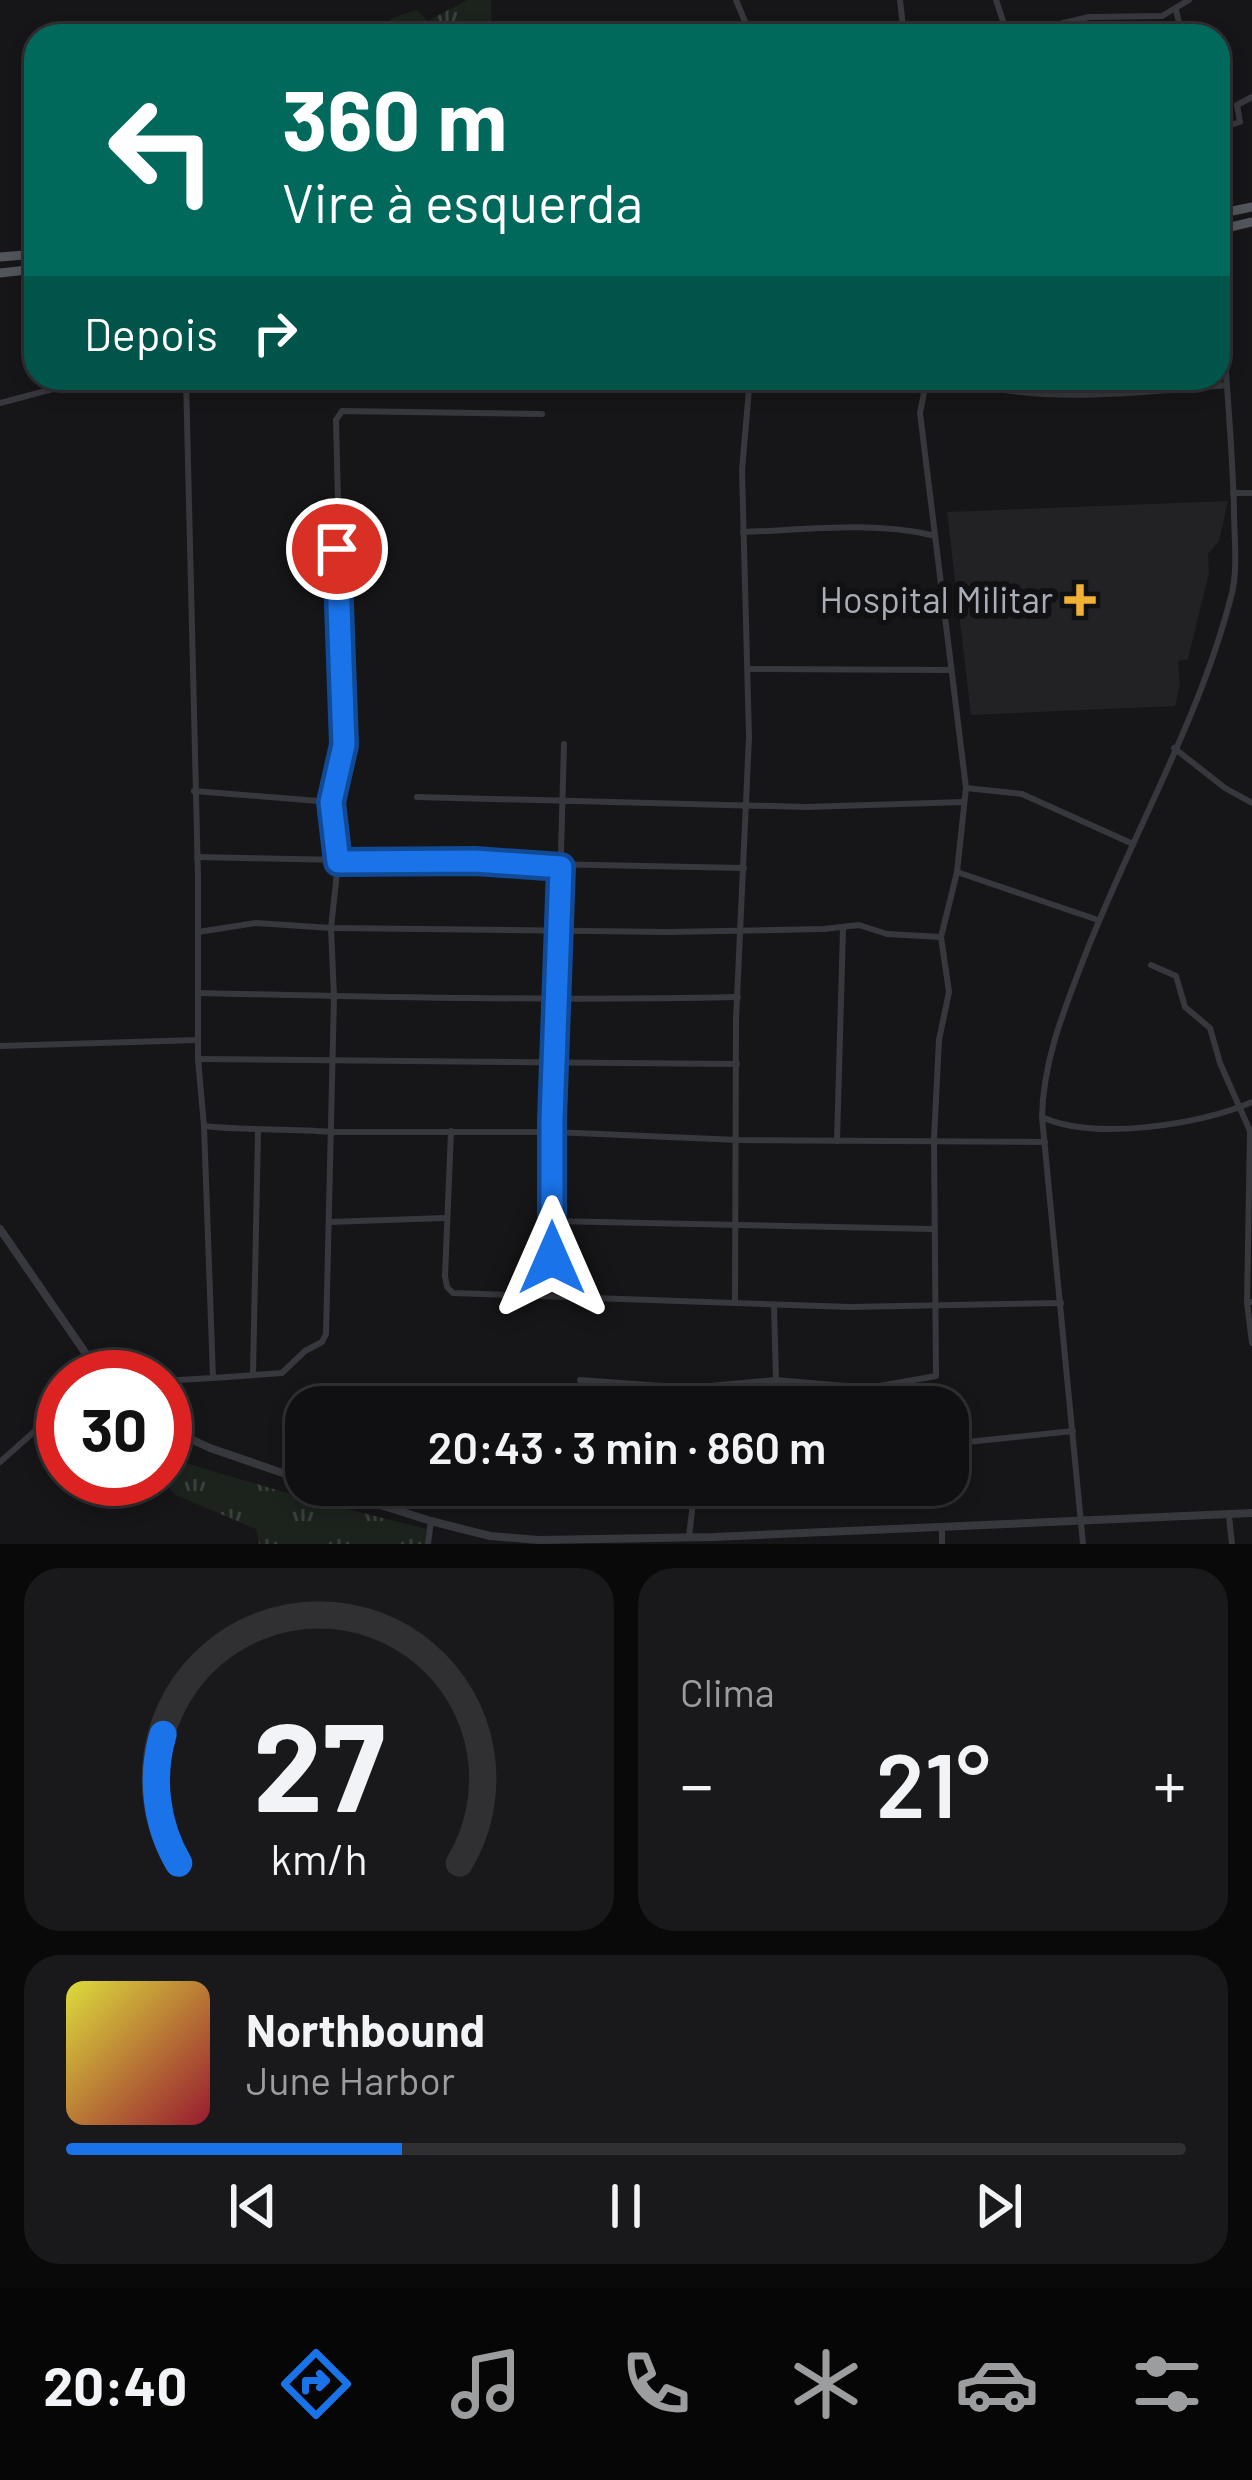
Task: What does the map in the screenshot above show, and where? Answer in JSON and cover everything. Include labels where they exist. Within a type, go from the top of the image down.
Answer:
[{"type":"street","points":[[1056,24],[1150,18],[1176,10],[1189,0]]},
{"type":"street","points":[[1176,10],[1179,24]]},
{"type":"street","points":[[1230,125],[1240,122],[1237,105],[1252,97]]},
{"type":"street","points":[[0,403],[49,390]]},
{"type":"street","points":[[186,390],[198,1059],[213,1378]]},
{"type":"street","points":[[735,1300],[748,669],[742,470],[749,390]]},
{"type":"street","points":[[716,1386],[776,1380],[868,1388],[932,1379],[937,1369],[934,1139],[939,1040],[949,992],[940,937],[957,872],[966,788],[920,413],[925,390]]},
{"type":"street","points":[[1030,390],[1117,390]]},
{"type":"street","points":[[1083,1544],[1042,1117],[1043,1084],[1059,1022],[1206,676],[1232,590],[1234,494],[1226,390]]},
{"type":"street","points":[[192,1379],[282,1373],[325,1339],[334,997],[331,928],[338,862],[331,802],[344,745],[336,421],[342,411],[542,414]]},
{"type":"street","points":[[1234,494],[1252,493]]},
{"type":"street","points":[[743,532],[864,529],[933,535]]},
{"type":"street","points":[[748,669],[950,670]]},
{"type":"street","points":[[552,1294],[564,744]]},
{"type":"street","points":[[1174,748],[1225,788],[1252,802]]},
{"type":"street","points":[[966,788],[1022,794],[1133,844]]},
{"type":"street","points":[[194,791],[331,802]]},
{"type":"street","points":[[417,797],[746,805],[963,802]]},
{"type":"street","points":[[197,857],[744,868]]},
{"type":"street","points":[[957,872],[1099,920]]},
{"type":"street","points":[[198,932],[256,923],[561,932],[741,932],[866,925],[887,934],[940,937]]},
{"type":"street","points":[[837,1141],[843,928]]},
{"type":"street","points":[[1151,965],[1176,976],[1185,1007],[1210,1028],[1251,1131],[1252,1343]]},
{"type":"street","points":[[199,993],[558,1000],[738,997]]},
{"type":"street","points":[[0,1046],[198,1040]]},
{"type":"street","points":[[198,1059],[737,1064]]},
{"type":"street","points":[[1042,1117],[1065,1126],[1158,1126],[1198,1121],[1252,1102]]},
{"type":"street","points":[[204,1126],[259,1132],[295,1128],[738,1140],[1045,1142]]},
{"type":"street","points":[[451,1131],[445,1218],[445,1276],[450,1291],[850,1307],[1061,1303]]},
{"type":"street","points":[[253,1375],[259,1132]]},
{"type":"street","points":[[328,1222],[445,1218]]},
{"type":"street","points":[[552,1221],[934,1228]]},
{"type":"street","points":[[0,1229],[82,1350]]},
{"type":"street","points":[[774,1304],[776,1380]]},
{"type":"street","points":[[580,1380],[667,1386]]},
{"type":"street","points":[[0,1462],[36,1430]]},
{"type":"street","points":[[969,1442],[1073,1431]]},
{"type":"street","points":[[192,1440],[285,1474]]},
{"type":"street","points":[[384,1506],[490,1536],[539,1542],[714,1540],[1252,1513]]},
{"type":"street","points":[[689,1537],[693,1506]]},
{"type":"street","points":[[1229,1516],[1232,1544]]},
{"type":"street","points":[[428,1544],[431,1521]]},
{"type":"street","points":[[942,1527],[942,1544]]},
{"type":"shaded area","name":"Hospital Militar","points":[[1228,501],[1219,541],[1208,554],[1209,573],[1188,659],[1178,661],[1175,706],[971,715],[947,512]]},
{"type":"green space","points":[[467,0],[491,0],[492,24],[392,24],[390,19],[416,10],[428,21]]},
{"type":"green space","points":[[192,1465],[285,1492],[285,1506],[335,1506],[427,1529],[425,1544],[259,1544],[256,1529],[192,1502]]},
{"type":"place","name":"Hospital Militar","points":[[1080,600]]},
{"type":"route","points":[[337,549],[344,745],[331,802],[338,862],[475,861],[561,867],[552,1258]]}]
